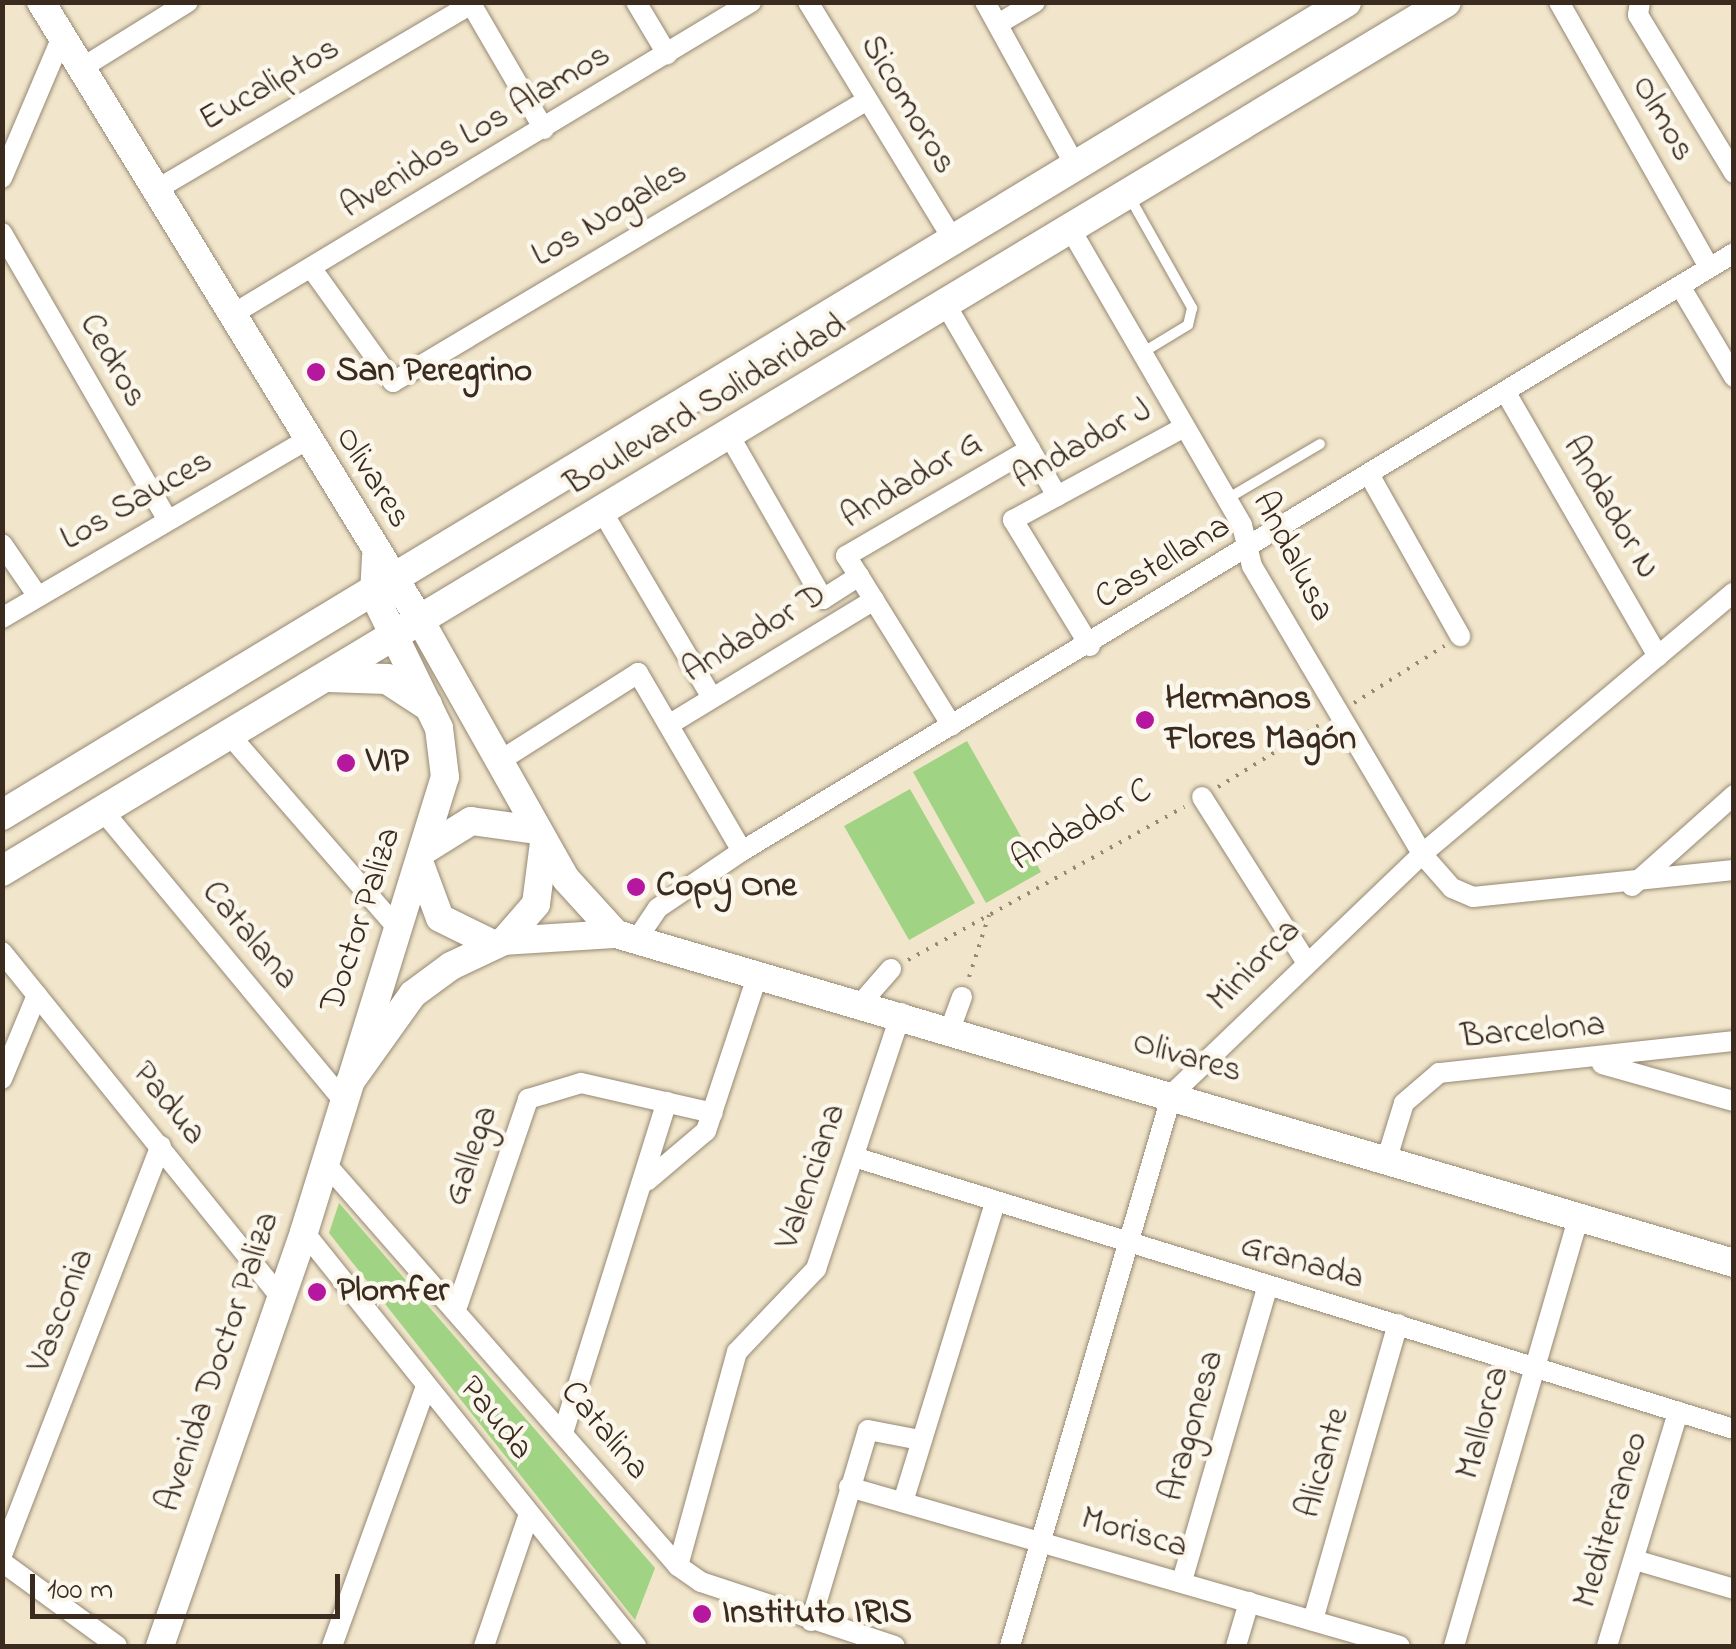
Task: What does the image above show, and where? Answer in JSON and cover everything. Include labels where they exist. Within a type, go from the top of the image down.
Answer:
[{"type":"main road","name":"Olivares","points":[[41,2],[376,557],[384,588],[420,620],[540,836],[626,936]]},
{"type":"main road","name":"Boulevard Solidaridad","points":[[2,816],[1346,2]]},
{"type":"main road","name":"Boulevard Solidaridad","points":[[2,871],[227,732],[325,677],[1446,2]]},
{"type":"main road","name":"Doctor Paliza","points":[[348,1092],[423,857],[446,766],[428,705],[393,636],[384,588]]},
{"type":"main road","points":[[325,677],[388,679],[428,705]]},
{"type":"main road","points":[[470,820],[540,836],[536,904],[499,942],[440,918],[423,857],[470,820]]},
{"type":"main road","name":"Olivares","points":[[348,1092],[413,994],[499,942],[626,936],[1388,1154],[1578,1218],[1734,1263]]},
{"type":"main road","name":"Avenida Doctor Paliza","points":[[160,1646],[304,1232],[348,1092]]},
{"type":"street","points":[[80,69],[188,2]]},
{"type":"street","points":[[636,2],[667,54]]},
{"type":"street","name":"Avenidos Los Alamos","points":[[232,314],[312,270],[751,2]]},
{"type":"street","name":"Sicomoros","points":[[808,2],[864,102],[953,240]]},
{"type":"street","points":[[985,2],[1075,165]]},
{"type":"street","points":[[998,24],[1034,2]]},
{"type":"street","name":"Olmos","points":[[1559,2],[1709,267]]},
{"type":"street","points":[[1640,2],[1638,15],[1734,174]]},
{"type":"street","points":[[471,3],[544,129]]},
{"type":"street","name":"Eucaliptos","points":[[154,191],[471,3]]},
{"type":"street","points":[[2,178],[60,39]]},
{"type":"street","name":"Los Nogales","points":[[312,270],[388,382],[864,102]]},
{"type":"street","name":"Andalusa","points":[[1071,230],[1228,499],[1246,551],[1422,854],[1473,896],[1632,886]]},
{"type":"street","name":"Cedros","points":[[2,232],[168,521]]},
{"type":"street","name":"Castellana","points":[[626,936],[658,908],[742,852],[1090,646],[1734,253]]},
{"type":"street","points":[[1680,286],[1734,377]]},
{"type":"street","points":[[946,305],[1058,496]]},
{"type":"street","name":"Andador N","points":[[1506,393],[1658,656]]},
{"type":"street","name":"Andador J","points":[[1090,646],[1013,520],[1184,427]]},
{"type":"street","points":[[729,435],[822,599],[859,576],[952,726]]},
{"type":"street","name":"Los Sauces","points":[[2,618],[305,442]]},
{"type":"street","name":"Andador G","points":[[859,576],[846,556],[1030,449]]},
{"type":"street","points":[[1370,476],[1460,636]]},
{"type":"street","points":[[602,511],[712,698]]},
{"type":"street","points":[[2,544],[37,595]]},
{"type":"street","name":"Miniorca","points":[[1010,1646],[1172,1094],[1305,960],[1422,854],[1734,592]]},
{"type":"street","name":"Andador D","points":[[670,724],[874,600]]},
{"type":"street","points":[[498,762],[638,673],[742,852]]},
{"type":"street","points":[[227,732],[398,929]]},
{"type":"street","points":[[1632,886],[1734,794]]},
{"type":"street","points":[[1202,798],[1305,960]]},
{"type":"street","name":"Catalana","points":[[103,811],[348,1092]]},
{"type":"street","points":[[1632,886],[1734,870]]},
{"type":"street","name":"Padua","points":[[2,952],[281,1298]]},
{"type":"street","points":[[862,1002],[892,970]]},
{"type":"street","points":[[642,1187],[700,1138],[714,1113],[758,974]]},
{"type":"street","points":[[2,1079],[6,1060],[38,995]]},
{"type":"street","points":[[951,1028],[962,997]]},
{"type":"street","name":"Valenciana","points":[[678,1566],[737,1352],[816,1269],[901,1013]]},
{"type":"street","name":"Barcelona","points":[[1388,1154],[1404,1103],[1423,1078],[1595,1062],[1734,1042]]},
{"type":"street","points":[[1595,1062],[1734,1102]]},
{"type":"street","name":"Gallega","points":[[458,1304],[528,1099],[571,1082],[714,1113]]},
{"type":"street","points":[[563,1433],[667,1102]]},
{"type":"street","name":"Vasconia","points":[[2,1558],[161,1146]]},
{"type":"street","name":"Granada","points":[[854,1156],[994,1206],[1398,1324],[1734,1429]]},
{"type":"street","name":"Catalina","points":[[326,1164],[458,1304],[678,1566],[811,1621],[895,1646]]},
{"type":"street","points":[[903,1502],[994,1206]]},
{"type":"street","name":"Mallorca","points":[[1454,1646],[1578,1218]]},
{"type":"street","name":"Pauda","points":[[304,1232],[636,1646]]},
{"type":"street","name":"Aragonesa","points":[[1182,1581],[1267,1288]]},
{"type":"street","name":"Alicante","points":[[1313,1620],[1398,1324]]},
{"type":"street","points":[[332,1646],[426,1386]]},
{"type":"street","name":"Mediterraneo","points":[[1608,1646],[1678,1412]]},
{"type":"street","points":[[811,1621],[848,1486],[868,1430],[920,1440]]},
{"type":"street","name":"Morisca","points":[[848,1486],[1400,1646]]},
{"type":"street","points":[[484,1646],[529,1514]]},
{"type":"street","points":[[2,1558],[118,1646]]},
{"type":"street","points":[[1635,1560],[1734,1589]]},
{"type":"street","points":[[1236,1646],[1249,1602]]},
{"type":"lane","points":[[1128,195],[1192,308],[1188,325],[1142,353]]},
{"type":"lane","points":[[1228,499],[1320,444]]},
{"type":"path","name":"Andador C","points":[[892,970],[1202,798],[1460,636]]},
{"type":"path","name":"Andador C","points":[[962,997],[989,915]]},
{"type":"green space","points":[[967,741],[1041,872],[986,903],[913,772]]},
{"type":"green space","points":[[910,789],[975,903],[909,940],[844,826]]},
{"type":"green space","points":[[339,1203],[655,1568],[635,1620],[329,1233]]},
{"type":"place","name":"San Peregrino","points":[[316,372]]},
{"type":"place","name":"Hermanos Flores Magón","points":[[1145,720]]},
{"type":"place","name":"VIP","points":[[346,763]]},
{"type":"place","name":"Copy One","points":[[636,887]]},
{"type":"place","name":"Plomfer","points":[[317,1292]]},
{"type":"place","name":"Instituto IRIS","points":[[702,1614]]}]
